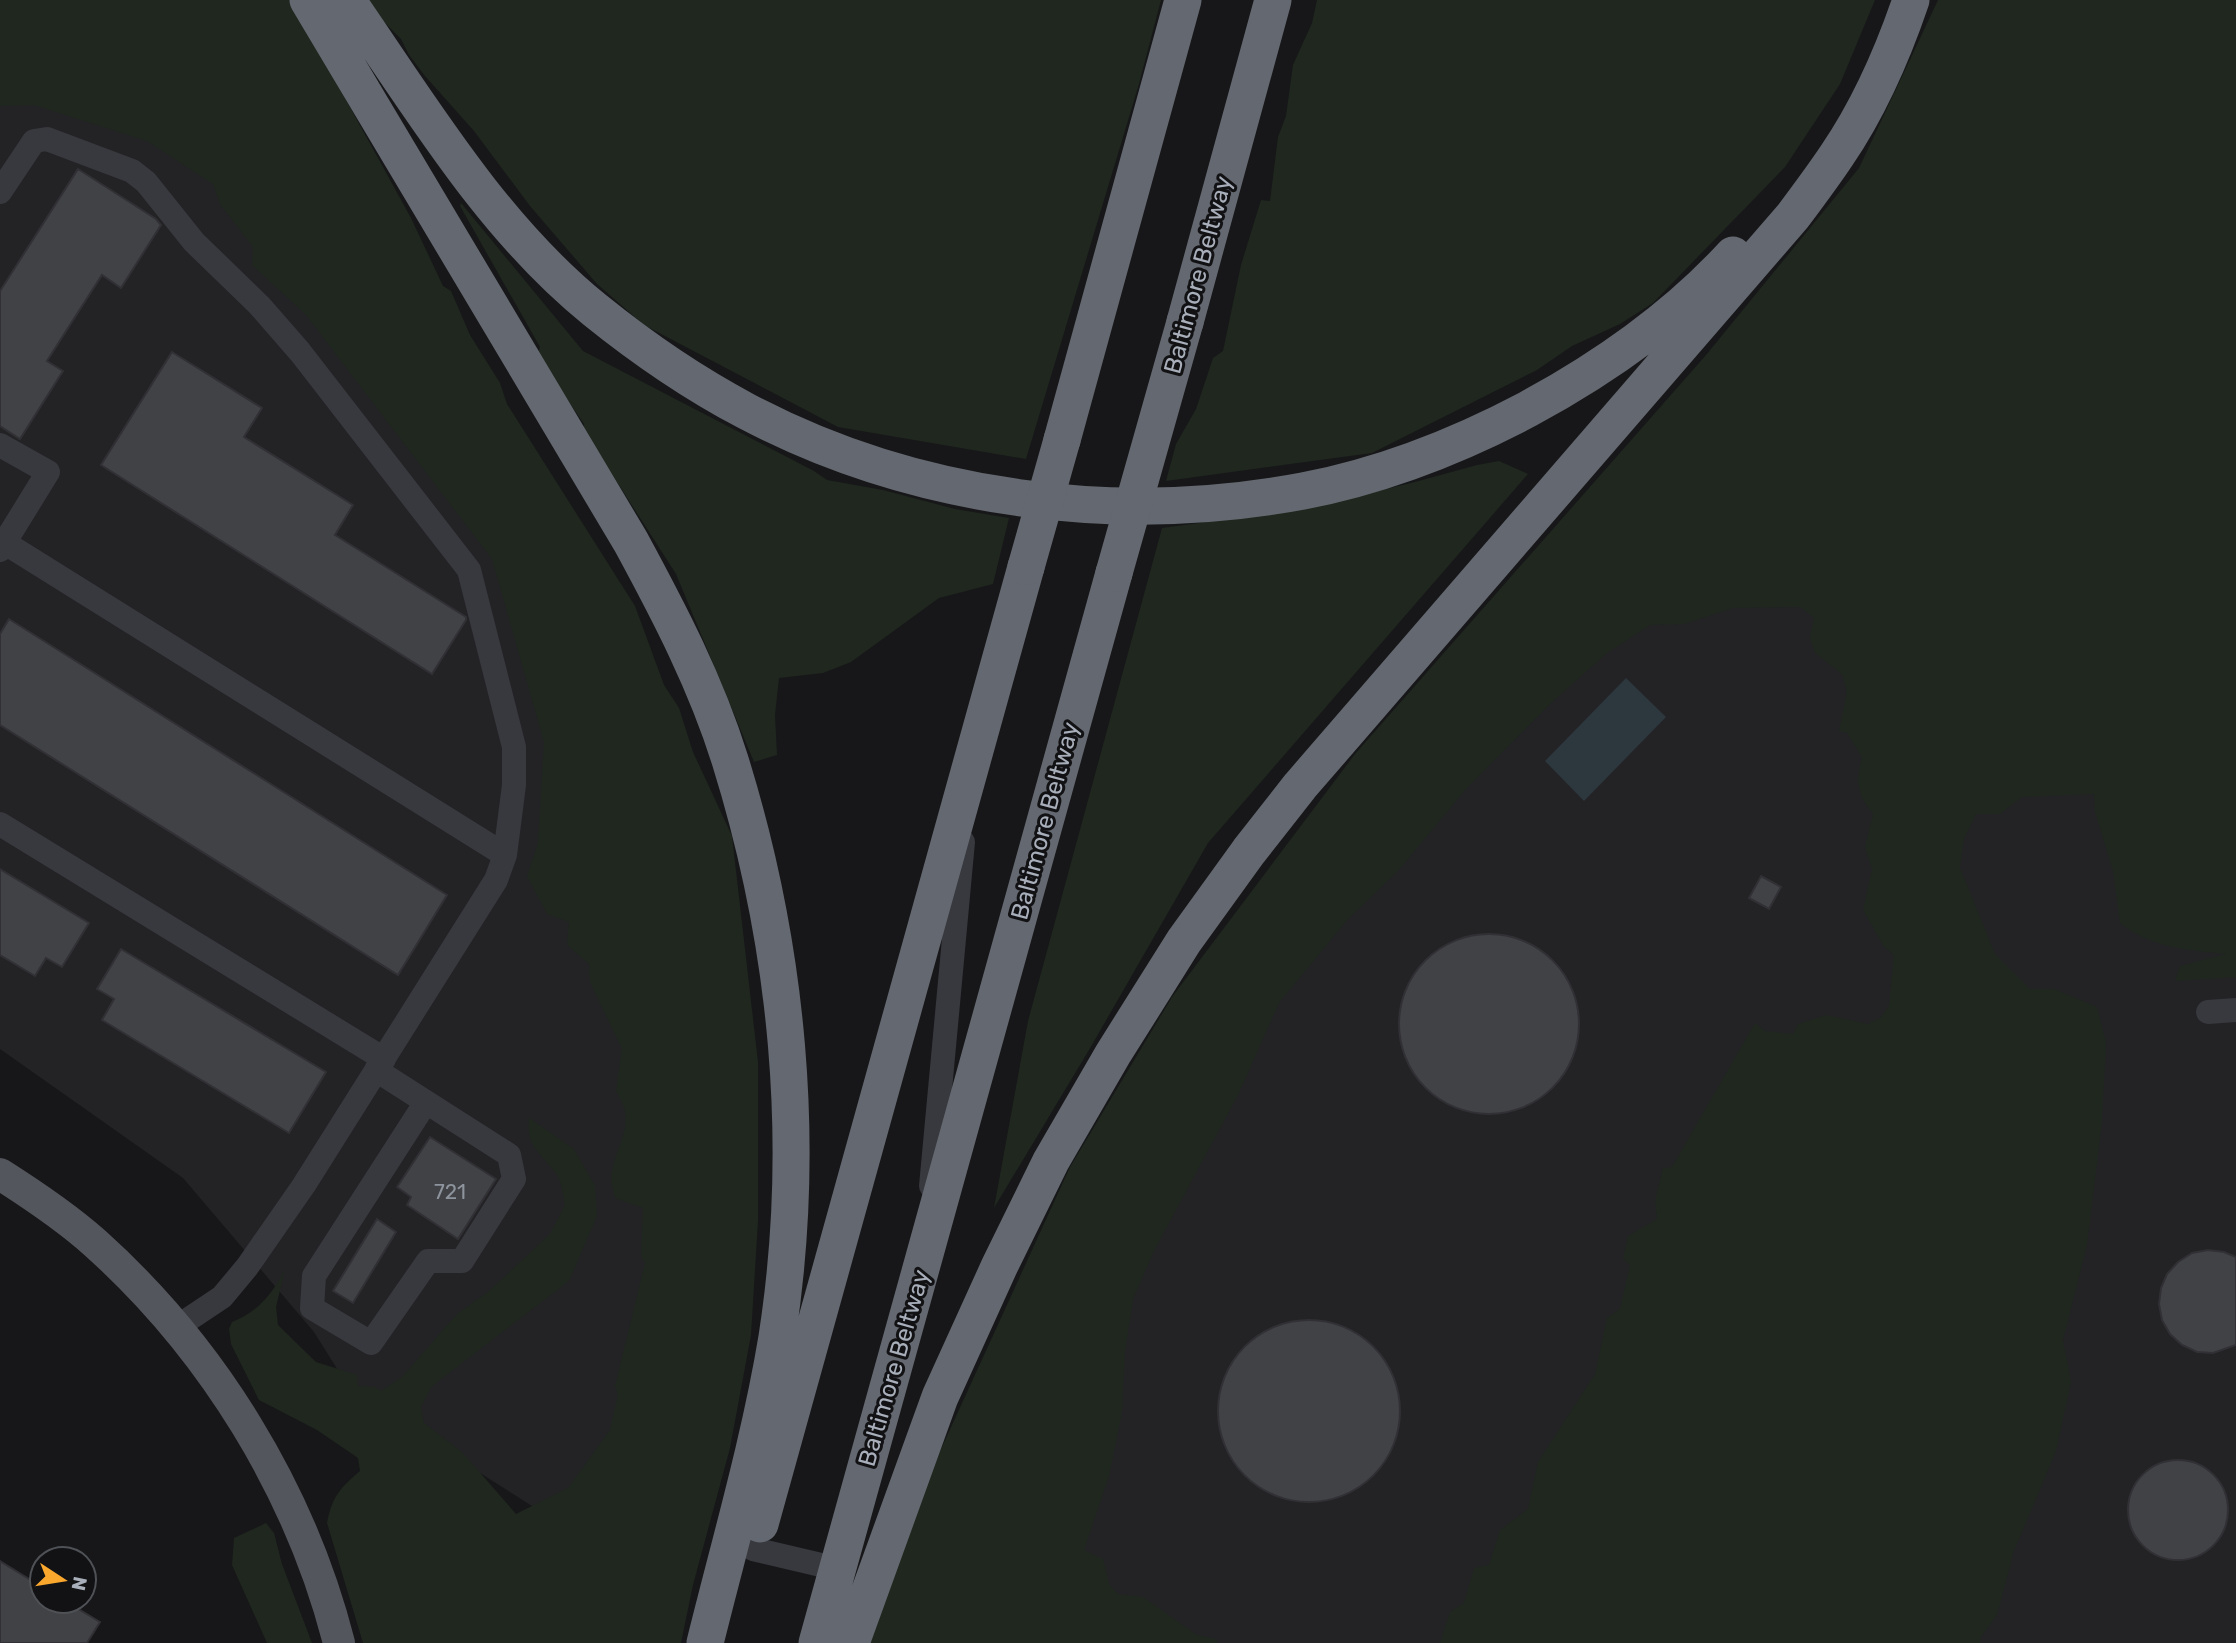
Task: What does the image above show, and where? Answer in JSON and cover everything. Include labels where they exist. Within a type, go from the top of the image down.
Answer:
[{"type":"highway","points":[[308,0],[631,542],[674,620],[730,759],[768,906],[781,992],[789,1081],[793,1158],[788,1249],[777,1336],[762,1414],[705,1643]]},
{"type":"highway","points":[[347,0],[492,206],[592,308],[694,382],[748,413],[811,441],[868,462],[947,485],[1024,498],[1106,505],[1172,506],[1304,491],[1417,458],[1495,426],[1556,394],[1610,359],[1667,316],[1716,274],[1771,214],[1814,160],[1855,96],[1894,22],[1902,0]]},
{"type":"highway","points":[[727,1643],[1183,0]]},
{"type":"highway","name":"Baltimore Beltway","points":[[817,1643],[1273,0]]},
{"type":"highway","points":[[851,1643],[940,1397],[999,1267],[1051,1161],[1113,1054],[1184,941],[1249,851],[1309,775],[1793,216],[1839,154],[1867,104],[1911,0]]},
{"type":"main road","points":[[0,1174],[36,1197],[94,1242],[177,1326],[226,1393],[268,1461],[307,1545],[339,1643]]},
{"type":"lane","points":[[0,192],[34,141],[47,139],[132,171],[146,182],[194,242],[259,305],[300,352],[469,570],[514,747],[514,785],[505,855],[496,880],[304,1185],[247,1267],[222,1297],[177,1326]]},
{"type":"lane","points":[[0,444],[47,472],[2,546],[505,855]]},
{"type":"lane","points":[[924,1258],[970,772]]},
{"type":"lane","points":[[0,824],[380,1065],[426,1102],[509,1155],[514,1179],[462,1261],[428,1261],[371,1343],[312,1308],[314,1276],[426,1102]]},
{"type":"lane","points":[[2208,1012],[2236,1010]]},
{"type":"lane","points":[[753,1549],[838,1569]]},
{"type":"shaded area","points":[[0,0],[160,0],[568,643],[663,1212],[601,1550],[351,1391],[314,1332],[183,1178],[0,1049]]},
{"type":"shaded area","points":[[0,0],[291,0],[411,218],[443,286],[451,291],[470,335],[500,383],[507,404],[635,606],[664,685],[679,708],[693,752],[732,836],[758,1062],[758,1221],[751,1335],[730,1448],[693,1585],[681,1643],[363,1643],[327,1523],[331,1506],[338,1494],[360,1471],[358,1458],[317,1430],[259,1400],[231,1344],[229,1329],[232,1322],[250,1313],[264,1301],[285,1269],[276,1307],[278,1325],[316,1362],[357,1375],[358,1386],[375,1387],[381,1391],[402,1377],[457,1314],[489,1291],[550,1234],[565,1205],[557,1175],[532,1143],[529,1118],[574,1149],[595,1186],[597,1216],[569,1281],[431,1387],[421,1407],[424,1423],[462,1452],[516,1514],[568,1488],[610,1430],[618,1395],[615,1386],[645,1263],[641,1256],[643,1208],[615,1198],[612,1181],[612,1171],[626,1122],[622,1102],[616,1091],[622,1049],[590,982],[589,964],[567,945],[569,922],[547,914],[527,876],[538,843],[544,742],[492,559],[306,315],[252,265],[253,247],[220,204],[213,184],[147,141],[34,105],[0,106]]},
{"type":"shaded area","points":[[365,0],[1161,0],[1139,84],[1026,459],[838,427],[644,325],[597,284],[530,206],[474,131],[425,76],[401,39]]},
{"type":"shaded area","points":[[1317,0],[1875,0],[1840,84],[1785,167],[1653,303],[1620,324],[1572,346],[1537,370],[1372,453],[1166,481],[1176,444],[1196,409],[1213,358],[1223,351],[1241,265],[1261,200],[1270,201],[1278,137],[1286,116],[1293,65],[1312,23]]},
{"type":"shaded area","points":[[1938,0],[2236,0],[2236,977],[2175,981],[2180,966],[2226,954],[2157,943],[2120,923],[2113,871],[2095,812],[2094,794],[2022,797],[2000,814],[1976,814],[1964,839],[1960,868],[1995,954],[2030,989],[2054,989],[2097,1007],[2106,1043],[2102,1122],[2087,1245],[2063,1340],[2071,1382],[2056,1451],[2014,1551],[1997,1615],[1981,1637],[1980,1643],[1440,1643],[1450,1612],[1464,1603],[1474,1568],[1489,1565],[1500,1530],[1528,1509],[1538,1462],[1595,1374],[1607,1318],[1620,1309],[1630,1265],[1623,1258],[1628,1236],[1657,1219],[1655,1201],[1663,1168],[1672,1167],[1755,1023],[1765,1031],[1793,1034],[1798,1024],[1826,1015],[1868,1024],[1880,1018],[1889,1006],[1894,955],[1884,947],[1863,910],[1872,869],[1865,847],[1873,814],[1860,793],[1862,757],[1847,733],[1839,731],[1847,692],[1842,674],[1815,653],[1810,638],[1814,618],[1800,607],[1733,608],[1684,624],[1650,625],[1607,653],[1550,704],[1466,789],[1398,871],[1348,919],[1279,1003],[1238,1095],[1154,1251],[1133,1299],[1125,1351],[1122,1412],[1109,1476],[1084,1550],[1103,1559],[1109,1584],[1118,1594],[1143,1597],[1197,1635],[1216,1639],[1217,1643],[868,1643],[936,1460],[1070,1167],[1172,997],[1355,754],[1706,355],[1859,168]]},
{"type":"shaded area","points":[[461,203],[583,351],[827,480],[883,490],[955,509],[1009,518],[993,584],[939,598],[851,662],[823,673],[779,678],[775,715],[777,755],[754,762],[676,574],[583,429],[584,424],[553,379],[538,353],[540,347],[460,206]]},
{"type":"shaded area","points":[[1499,461],[1528,474],[1208,843],[994,1208],[1028,1021],[1162,528],[1308,508]]},
{"type":"shaded area","points":[[2236,567],[2236,1643],[969,1643],[1266,983],[1477,749],[1615,643],[1699,599]]},
{"type":"shaded area","points":[[1626,678],[1666,717],[1584,801],[1545,761]]},
{"type":"shaded area","points":[[266,1523],[274,1533],[282,1564],[312,1643],[267,1643],[232,1565],[234,1538]]},
{"type":"building","points":[[78,169],[156,219],[161,225],[121,288],[102,275],[47,361],[63,371],[20,439],[0,426],[0,291]]},
{"type":"building","points":[[172,352],[262,408],[244,437],[353,505],[335,535],[466,617],[432,674],[101,465]]},
{"type":"building","points":[[9,619],[447,895],[398,975],[0,725],[0,634]]},
{"type":"building","points":[[0,869],[89,923],[62,967],[46,958],[35,976],[0,955]]},
{"type":"building","points":[[1761,876],[1781,887],[1769,909],[1749,898]]},
{"type":"building","points":[[1489,934],[1523,941],[1553,960],[1572,990],[1579,1024],[1572,1058],[1553,1088],[1523,1107],[1489,1114],[1455,1107],[1425,1088],[1406,1058],[1399,1024],[1406,990],[1425,960],[1455,941]]},
{"type":"building","points":[[121,949],[326,1072],[289,1133],[102,1020],[114,999],[97,989]]},
{"type":"building","points":[[430,1137],[496,1179],[458,1239],[407,1205],[411,1197],[397,1187]]},
{"type":"building","points":[[377,1219],[396,1232],[353,1303],[333,1291]]},
{"type":"building","points":[[2208,1250],[2236,1257],[2236,1345],[2213,1353],[2197,1352],[2182,1345],[2170,1334],[2162,1320],[2159,1304],[2161,1288],[2167,1274],[2178,1262],[2192,1253]]},
{"type":"building","points":[[1309,1320],[1344,1327],[1360,1335],[1373,1347],[1385,1360],[1393,1376],[1400,1411],[1393,1446],[1385,1462],[1373,1475],[1360,1487],[1344,1495],[1309,1502],[1274,1495],[1258,1487],[1245,1475],[1233,1462],[1225,1446],[1218,1411],[1225,1376],[1233,1360],[1245,1347],[1258,1335],[1274,1327]]},
{"type":"building","points":[[2178,1460],[2197,1464],[2213,1475],[2224,1491],[2228,1510],[2224,1529],[2213,1545],[2197,1556],[2178,1560],[2159,1556],[2143,1545],[2132,1529],[2128,1510],[2132,1491],[2143,1475],[2159,1464]]},
{"type":"building","points":[[0,1561],[28,1578],[28,1615],[88,1615],[100,1622],[87,1643],[0,1643]]}]
